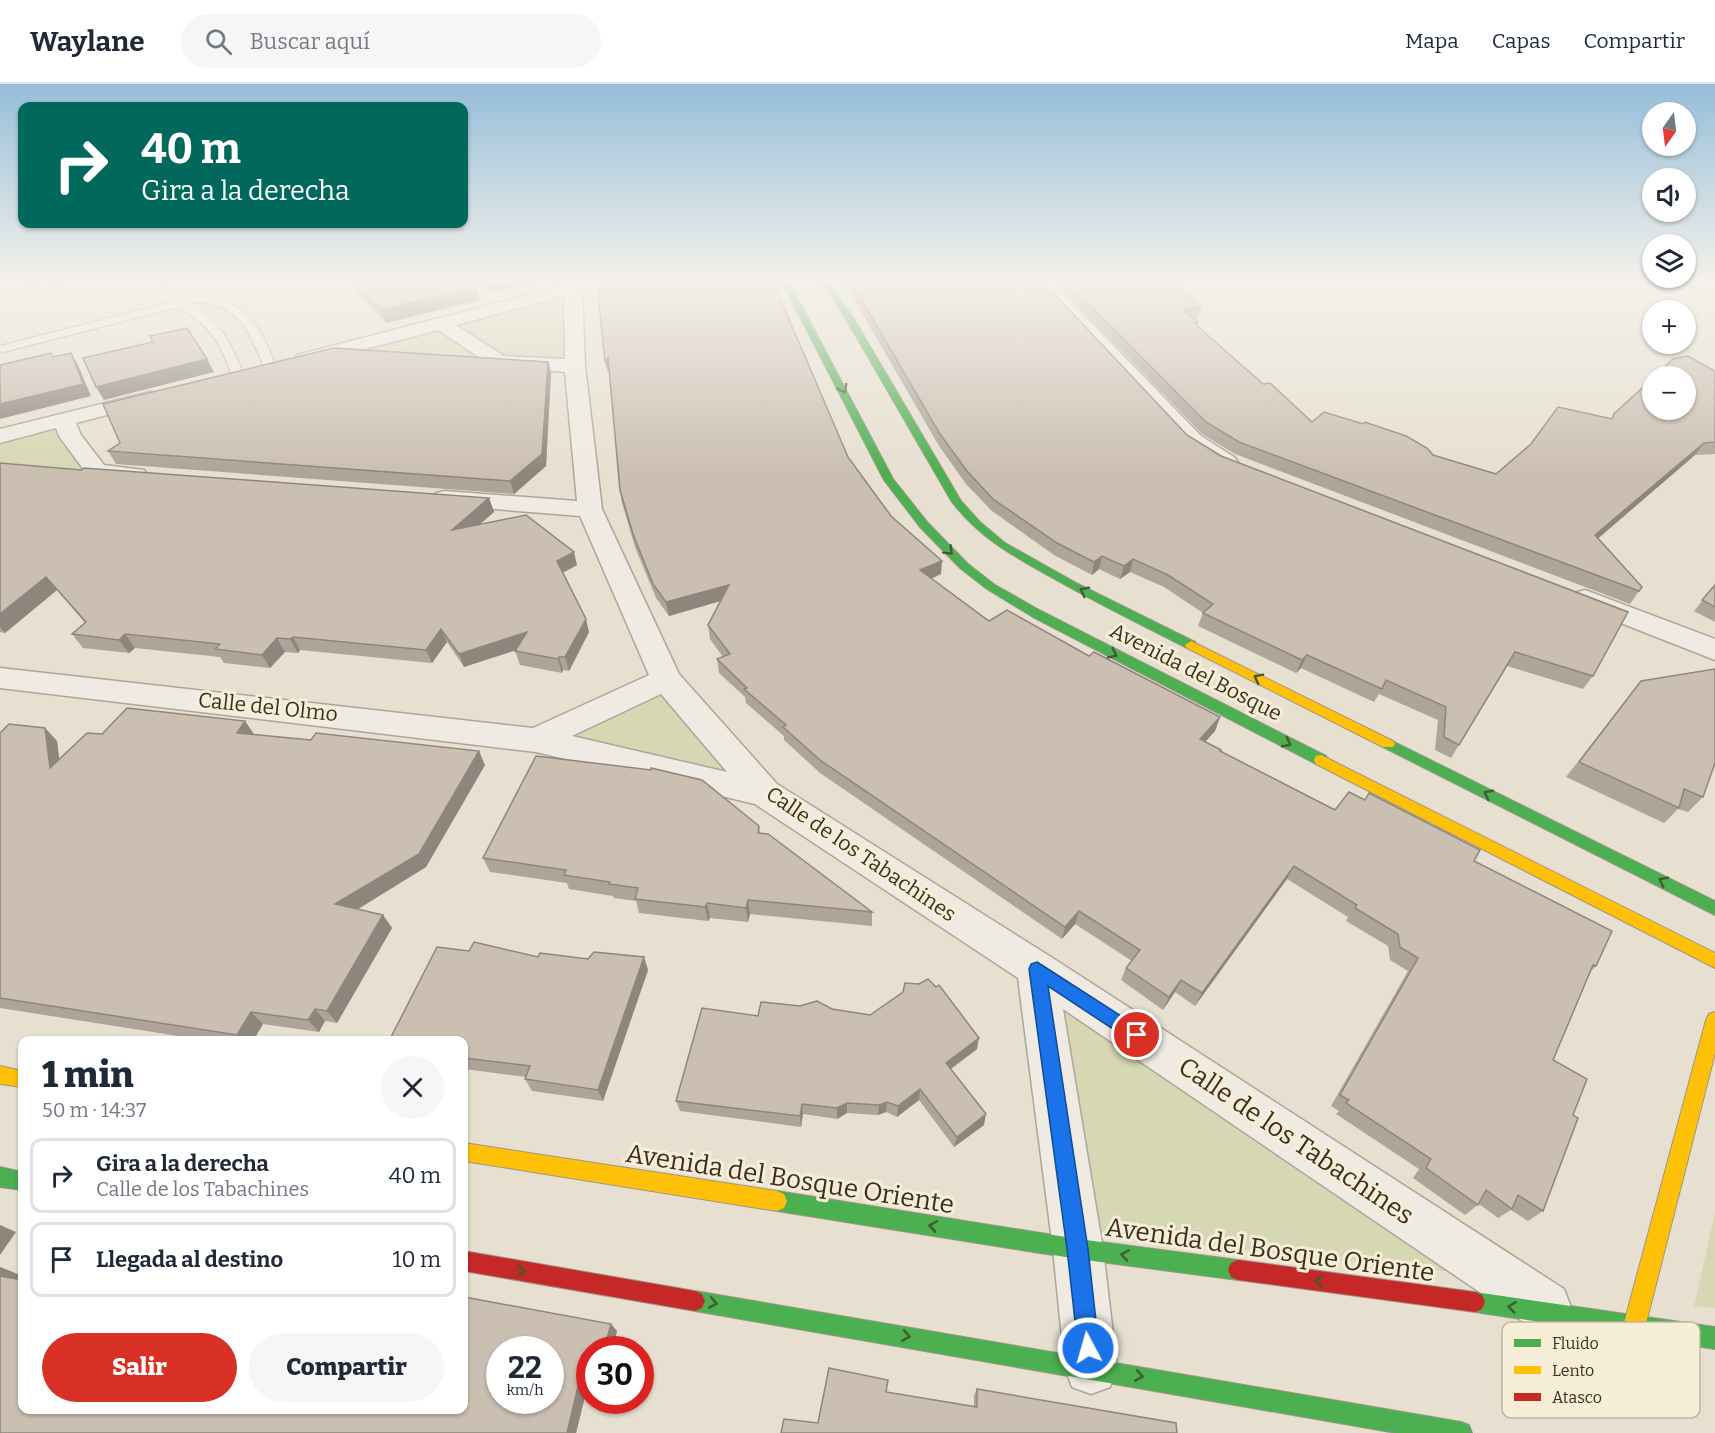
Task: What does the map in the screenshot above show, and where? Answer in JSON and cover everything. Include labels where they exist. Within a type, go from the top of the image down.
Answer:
[{"type":"street","points":[[215,381],[359,345]]},
{"type":"street","points":[[474,345],[499,362]]},
{"type":"street","name":"Calle de los Tabachines","points":[[576,345],[575,366],[590,509],[666,679],[765,793],[1037,969],[1555,1313]]},
{"type":"street","name":"Avenida del Bosque","points":[[821,345],[890,482],[933,536],[965,567],[1000,592],[1084,639],[1715,960]]},
{"type":"street","name":"Avenida del Bosque","points":[[865,345],[957,502],[976,524],[1001,545],[1074,586],[1715,908]]},
{"type":"street","points":[[1102,345],[1193,441],[1245,470]]},
{"type":"street","points":[[337,351],[395,355]]},
{"type":"street","points":[[464,360],[575,366]]},
{"type":"street","points":[[0,436],[169,393]]},
{"type":"street","points":[[64,420],[70,436],[97,472]]},
{"type":"street","points":[[65,470],[156,476]]},
{"type":"street","points":[[426,497],[590,509]]},
{"type":"street","points":[[1568,592],[1715,650]]},
{"type":"street","name":"Calle del Olmo","points":[[2,679],[536,740],[765,793]]},
{"type":"street","points":[[536,740],[666,679]]},
{"type":"street","points":[[1037,969],[1078,1249],[1090,1368]]},
{"type":"street","points":[[1635,1322],[1715,1020]]},
{"type":"street","points":[[0,1075],[18,1078]]},
{"type":"street","name":"Avenida del Bosque Oriente","points":[[468,1153],[1078,1249],[1555,1313],[1606,1322]]},
{"type":"street","points":[[0,1177],[18,1180]]},
{"type":"street","points":[[468,1262],[1461,1433]]},
{"type":"street","name":"Avenida del Bosque Oriente","points":[[1700,1336],[1715,1338]]},
{"type":"lane","points":[[0,350],[18,345]]},
{"type":"lane","points":[[236,345],[238,375]]},
{"type":"lane","points":[[251,345],[270,367]]},
{"type":"green space","points":[[360,345],[574,345],[575,366],[337,351]]},
{"type":"green space","points":[[64,420],[97,472],[0,465],[0,436]]},
{"type":"green space","points":[[666,679],[765,793],[536,740]]},
{"type":"green space","points":[[1048,991],[1480,1275],[1096,1234]]},
{"type":"green space","points":[[1715,1213],[1715,1308],[1694,1306]]},
{"type":"building","points":[[140,345],[198,345],[207,359],[96,387],[83,358]]},
{"type":"building","points":[[603,345],[800,345],[848,457],[891,516],[942,561],[920,570],[989,621],[1007,610],[1089,656],[1094,652],[1220,717],[1200,739],[1220,751],[1335,810],[1349,792],[1365,800],[1369,793],[1480,850],[1474,861],[1612,931],[1596,966],[1593,965],[1553,1060],[1587,1079],[1573,1115],[1578,1118],[1543,1211],[1518,1195],[1512,1209],[1486,1190],[1478,1205],[1426,1168],[1431,1159],[1346,1103],[1349,1100],[1340,1095],[1418,958],[1400,947],[1398,934],[1355,908],[1357,905],[1294,866],[1202,993],[1181,980],[1169,997],[1126,968],[1140,950],[1079,911],[1065,927],[820,760],[783,727],[786,725],[744,689],[747,688],[717,659],[730,654],[708,625],[729,585],[666,602],[653,584],[633,534],[620,490],[608,358],[605,361]]},
{"type":"building","points":[[888,345],[1102,345],[1187,435],[1221,456],[1628,612],[1593,676],[1515,652],[1459,745],[1444,737],[1446,707],[1386,680],[1382,689],[1307,655],[1302,660],[1203,613],[1213,604],[1168,575],[1133,559],[1124,566],[1102,556],[1094,562],[1057,543],[993,499],[967,471],[940,434]]},
{"type":"building","points":[[1130,345],[1219,345],[1263,384],[1270,383],[1312,422],[1324,412],[1363,424],[1365,422],[1406,436],[1427,448],[1433,455],[1496,474],[1531,444],[1558,407],[1612,419],[1614,414],[1642,388],[1642,420],[1696,420],[1696,366],[1666,366],[1673,359],[1688,356],[1715,371],[1715,442],[1704,443],[1595,535],[1642,587],[1639,591],[1239,442],[1206,422]]},
{"type":"building","points":[[334,348],[548,362],[542,454],[510,481],[108,451],[120,443],[103,404]]},
{"type":"building","points":[[51,353],[53,357],[71,353],[83,384],[0,404],[0,365]]},
{"type":"building","points":[[0,463],[489,498],[452,530],[526,515],[574,552],[557,561],[586,619],[565,657],[558,659],[515,651],[527,632],[459,654],[441,629],[426,650],[293,637],[290,639],[277,638],[262,655],[215,649],[220,644],[125,634],[119,640],[72,634],[86,622],[46,577],[0,614]]},
{"type":"building","points":[[1715,585],[1715,607],[1702,600]]},
{"type":"building","points":[[1715,669],[1715,763],[1703,797],[1684,789],[1679,808],[1579,762],[1641,681]]},
{"type":"building","points":[[127,708],[245,721],[237,733],[311,740],[316,733],[479,751],[419,854],[335,904],[383,915],[327,1011],[315,1009],[308,1020],[251,1012],[237,1035],[0,998],[0,733],[9,724],[45,728],[50,768],[87,733],[102,734]]},
{"type":"building","points":[[536,756],[651,770],[651,768],[702,780],[759,826],[758,833],[768,834],[872,912],[748,900],[746,908],[707,903],[705,907],[635,899],[638,888],[564,875],[566,870],[483,858]]},
{"type":"building","points":[[474,942],[538,957],[540,953],[588,959],[594,952],[644,957],[598,1090],[525,1079],[530,1066],[468,1058],[468,1036],[392,1036],[437,947],[469,951]]},
{"type":"building","points":[[928,979],[936,987],[939,985],[979,1038],[946,1063],[986,1114],[957,1137],[920,1089],[898,1106],[887,1102],[879,1105],[847,1103],[837,1108],[802,1104],[800,1116],[676,1101],[702,1008],[758,1016],[761,1002],[800,1006],[817,1001],[832,1009],[870,1015],[903,992],[905,983],[919,984]]},
{"type":"building","points":[[0,1276],[18,1279],[18,1414],[468,1414],[468,1298],[611,1324],[608,1336],[576,1336],[576,1395],[567,1433],[0,1433]]},
{"type":"building","points":[[829,1368],[888,1380],[886,1392],[977,1407],[977,1389],[1176,1423],[1177,1433],[781,1433],[784,1419],[818,1423]]},
{"type":"traffic: fast","points":[[818,345],[889,480],[924,525],[964,566],[991,587],[1037,614],[1321,760]]},
{"type":"traffic: fast","points":[[865,345],[957,502],[976,524],[1001,545],[1074,586],[1191,645]]},
{"type":"traffic: fast","points":[[1388,744],[1715,908]]},
{"type":"traffic: fast","points":[[0,1177],[18,1180]]},
{"type":"traffic: fast","points":[[777,1201],[1078,1249],[1238,1270]]},
{"type":"traffic: fast","points":[[695,1301],[1461,1433]]},
{"type":"traffic: fast","points":[[1475,1302],[1608,1322]]},
{"type":"traffic: fast","points":[[1700,1336],[1715,1338]]},
{"type":"traffic: slow","points":[[1191,645],[1388,744]]},
{"type":"traffic: slow","points":[[1321,760],[1715,961]]},
{"type":"traffic: slow","points":[[1635,1322],[1715,1020]]},
{"type":"traffic: slow","points":[[0,1075],[18,1078]]},
{"type":"traffic: slow","points":[[468,1153],[777,1201]]},
{"type":"traffic: jam","points":[[468,1262],[695,1301]]},
{"type":"traffic: jam","points":[[1238,1270],[1475,1302]]},
{"type":"route","points":[[1088,1348],[1078,1249],[1037,969],[1137,1035]]}]
